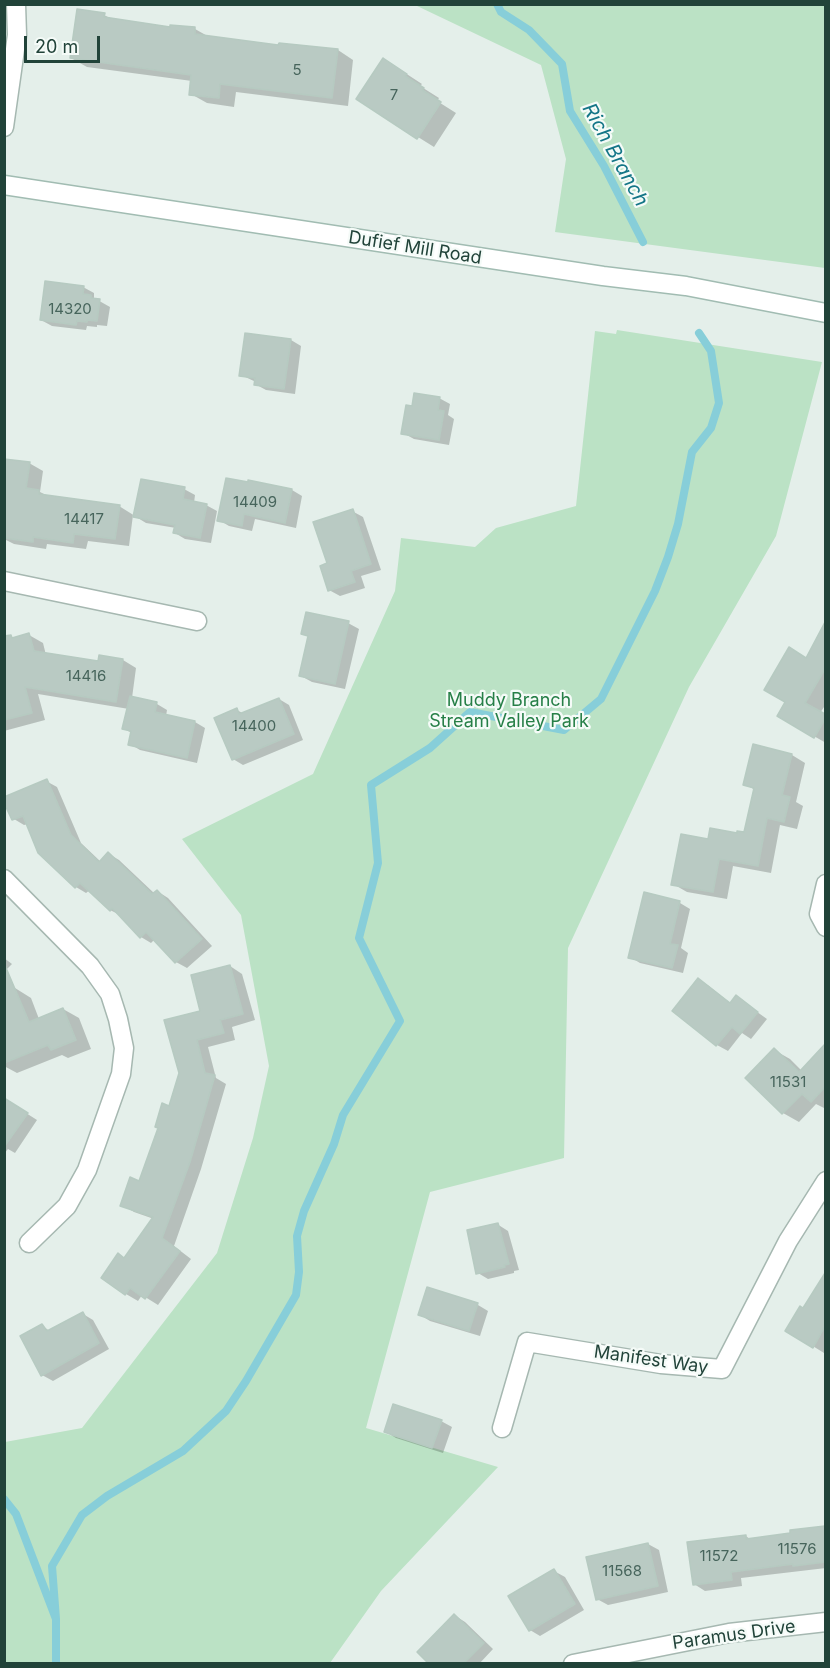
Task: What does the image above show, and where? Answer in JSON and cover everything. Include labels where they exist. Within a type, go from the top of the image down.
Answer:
[{"type":"street","points":[[4,127],[17,35],[16,4]]},
{"type":"street","name":"Dufief Mill Road","points":[[4,185],[603,276],[686,286],[825,313]]},
{"type":"street","points":[[4,581],[197,621]]},
{"type":"street","points":[[4,879],[90,966],[110,994],[124,1048],[121,1074],[87,1170],[67,1206],[29,1244]]},
{"type":"street","points":[[825,884],[819,914],[825,927]]},
{"type":"street","name":"Manifest Way","points":[[502,1428],[527,1342],[661,1364],[722,1370],[788,1241],[825,1181]]},
{"type":"street","name":"Paramus Drive","points":[[573,1664],[729,1633],[825,1622]]},
{"type":"green space","points":[[415,5],[825,5],[825,268],[555,232],[566,159],[541,65]]},
{"type":"green space","name":"Muddy Branch Stream Valley Park","points":[[617,330],[822,362],[776,536],[689,687],[568,948],[564,1158],[430,1192],[366,1428],[498,1467],[381,1591],[330,1663],[5,1664],[5,1442],[82,1428],[217,1253],[253,1138],[269,1066],[241,915],[182,839],[313,774],[395,591],[401,538],[475,547],[496,528],[576,506],[595,331],[616,334]]},
{"type":"building","points":[[77,9],[105,13],[104,17],[170,27],[170,25],[195,27],[195,34],[278,45],[279,43],[338,49],[332,98],[220,84],[219,98],[189,95],[191,75],[70,58]]},
{"type":"building","points":[[383,58],[407,74],[405,76],[424,88],[422,90],[441,102],[417,139],[356,99]]},
{"type":"building","points":[[45,281],[84,286],[83,294],[100,299],[97,321],[77,321],[76,325],[40,320]]},
{"type":"building","points":[[245,333],[291,339],[284,389],[254,385],[255,378],[239,376]]},
{"type":"building","points":[[414,393],[440,397],[438,410],[444,411],[439,440],[401,434],[406,405],[412,406]]},
{"type":"building","points":[[4,459],[30,462],[26,488],[39,490],[39,494],[120,505],[115,539],[74,534],[73,543],[33,537],[33,542],[4,538]]},
{"type":"building","points":[[226,478],[292,489],[285,523],[244,514],[242,526],[217,521]]},
{"type":"building","points":[[141,479],[185,487],[183,499],[207,504],[200,538],[173,533],[175,525],[133,517]]},
{"type":"building","points":[[353,509],[371,564],[351,571],[355,582],[328,591],[320,566],[327,563],[313,522]]},
{"type":"building","points":[[306,612],[349,621],[335,684],[299,676],[308,636],[301,634]]},
{"type":"building","points":[[825,622],[825,669],[805,703],[825,714],[825,719],[814,738],[777,716],[785,702],[764,690],[789,647],[806,658]]},
{"type":"building","points":[[29,633],[34,651],[98,661],[99,655],[123,659],[116,702],[25,687],[32,713],[4,720],[4,636],[11,635],[12,638]]},
{"type":"building","points":[[130,696],[157,702],[155,712],[195,721],[187,758],[128,745],[131,731],[122,729]]},
{"type":"building","points":[[279,698],[294,734],[232,760],[214,718],[237,708],[239,714]]},
{"type":"building","points":[[753,744],[792,754],[782,795],[790,797],[784,822],[767,818],[758,866],[719,859],[713,892],[671,885],[681,834],[708,839],[710,828],[737,833],[737,831],[744,832],[754,788],[743,785]]},
{"type":"building","points":[[47,779],[71,835],[99,862],[108,852],[152,894],[157,890],[202,939],[175,963],[146,932],[140,938],[112,908],[110,911],[80,883],[75,888],[38,853],[23,816],[12,820],[4,803],[4,797]]},
{"type":"building","points":[[644,892],[680,901],[670,944],[678,945],[672,968],[628,958]]},
{"type":"building","points":[[4,963],[29,1022],[63,1008],[76,1040],[51,1050],[48,1045],[4,1063]]},
{"type":"building","points":[[230,965],[243,1014],[220,1020],[224,1033],[197,1040],[205,1073],[215,1075],[190,1162],[162,1238],[180,1251],[145,1299],[130,1288],[125,1295],[101,1278],[118,1253],[124,1258],[153,1217],[120,1206],[130,1177],[139,1181],[158,1128],[155,1127],[162,1103],[169,1106],[179,1073],[164,1020],[200,1011],[191,975]]},
{"type":"building","points":[[698,978],[730,1003],[736,995],[758,1012],[740,1034],[732,1027],[716,1046],[672,1011]]},
{"type":"building","points":[[825,1044],[825,1087],[811,1102],[802,1094],[782,1114],[745,1078],[774,1048],[799,1072]]},
{"type":"building","points":[[4,1098],[28,1113],[4,1147]]},
{"type":"building","points":[[498,1223],[509,1264],[476,1274],[467,1230]]},
{"type":"building","points":[[825,1273],[825,1326],[813,1348],[785,1331],[800,1306],[803,1308]]},
{"type":"building","points":[[427,1287],[478,1303],[469,1331],[418,1315]]},
{"type":"building","points":[[83,1312],[99,1343],[41,1376],[20,1336],[42,1324],[47,1331]]},
{"type":"building","points":[[393,1404],[442,1420],[432,1448],[384,1432]]},
{"type":"building","points":[[825,1526],[825,1562],[731,1572],[732,1580],[693,1585],[687,1542],[746,1535],[746,1539]]},
{"type":"building","points":[[648,1543],[658,1586],[596,1600],[586,1557]]},
{"type":"building","points":[[554,1569],[575,1604],[529,1631],[508,1596]]},
{"type":"building","points":[[454,1614],[484,1643],[463,1664],[429,1664],[417,1652]]},
{"type":"waterway","name":"Rich Branch","points":[[497,4],[501,12],[529,30],[562,64],[570,111],[604,166],[643,242]]},
{"type":"waterway","points":[[56,1619],[52,1566],[82,1515],[107,1496],[183,1451],[226,1411],[296,1295],[299,1272],[297,1236],[304,1211],[334,1144],[343,1115],[400,1021],[359,938],[378,863],[371,785],[430,748],[470,712],[564,730],[601,699],[655,591],[678,524],[692,452],[711,428],[719,403],[711,351],[699,333]]},
{"type":"waterway","name":"Rich Branch","points":[[4,1499],[16,1514],[56,1619],[56,1664]]}]
